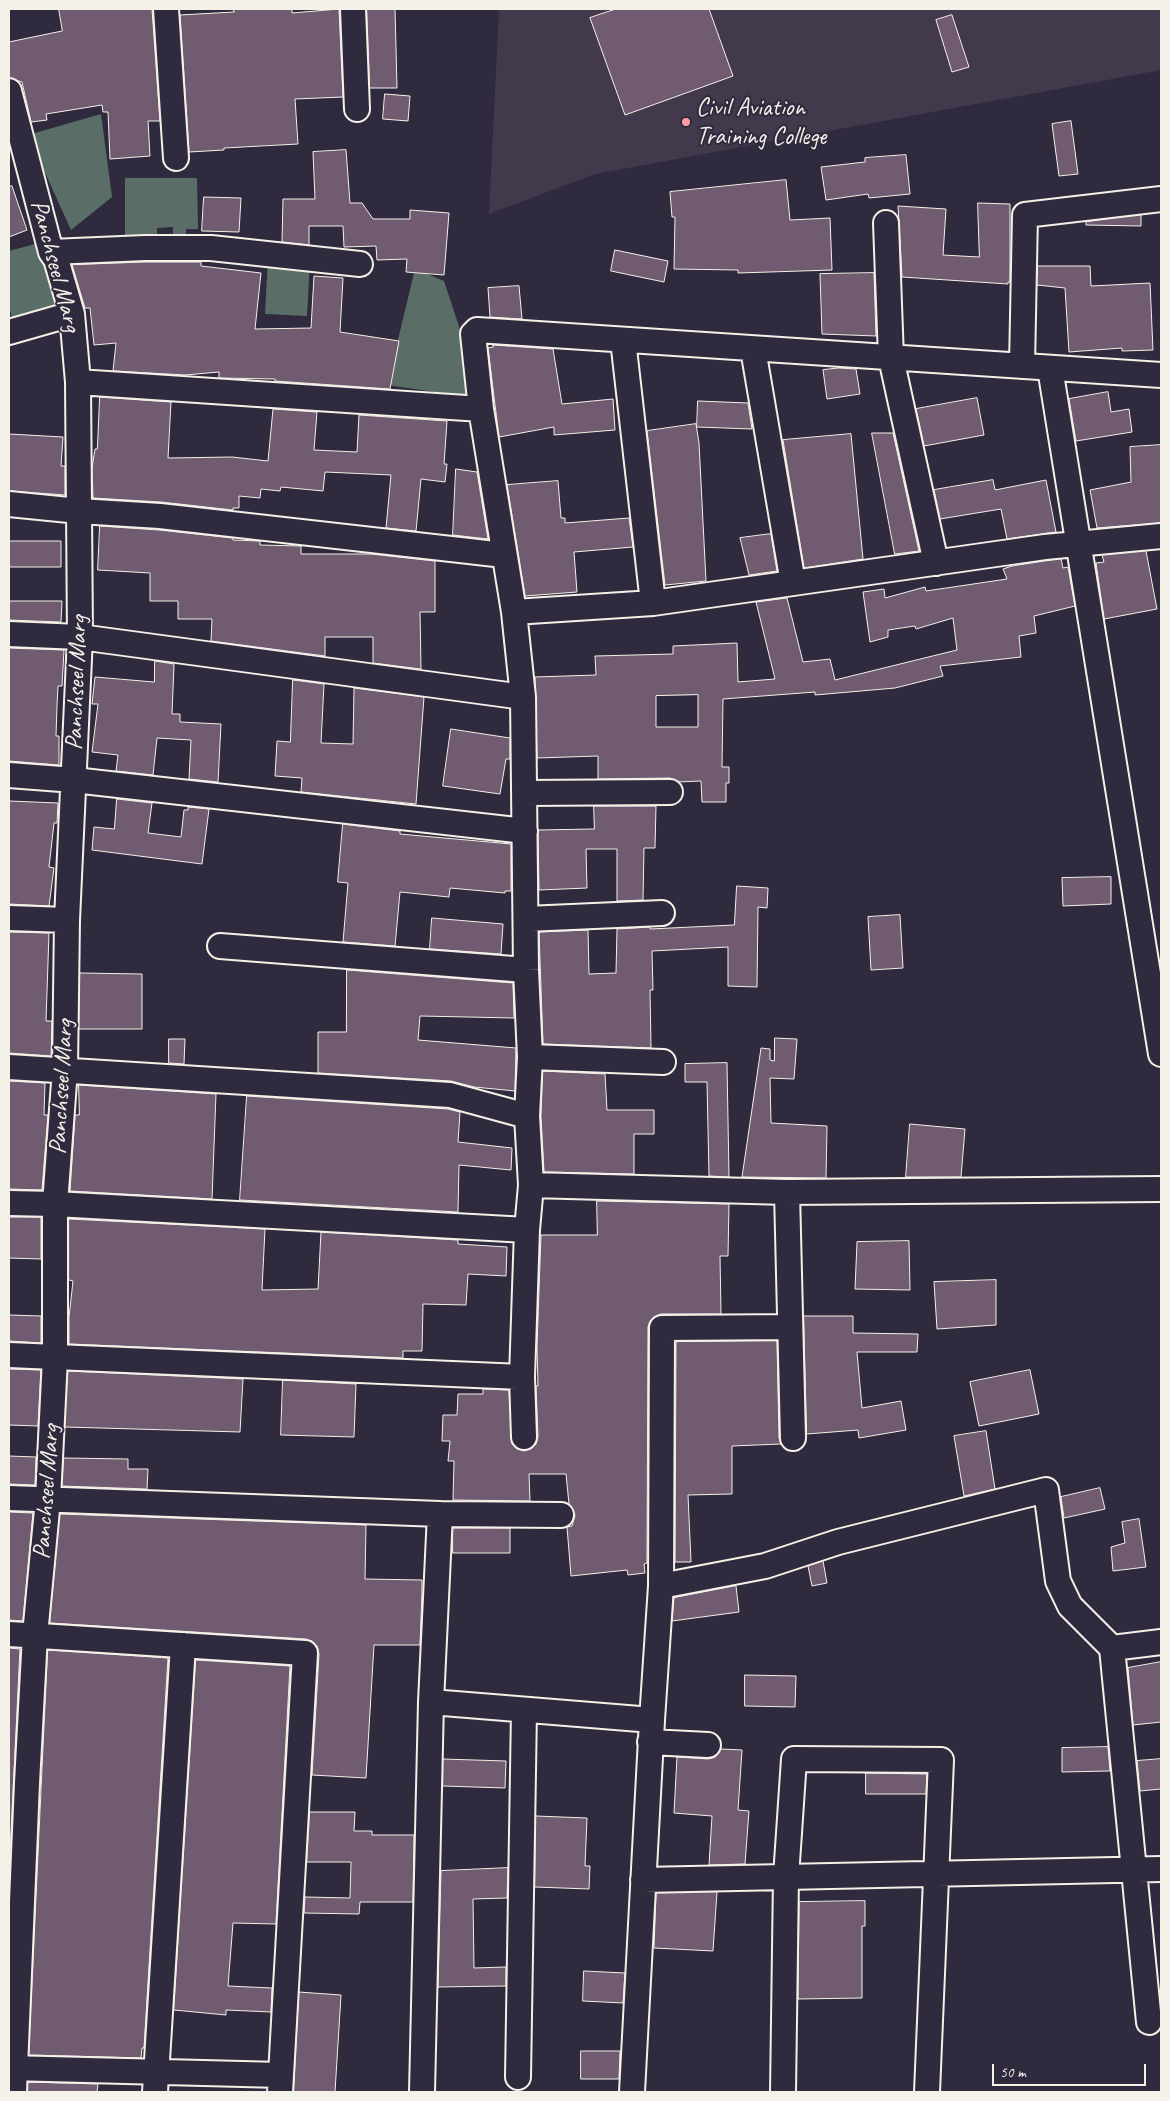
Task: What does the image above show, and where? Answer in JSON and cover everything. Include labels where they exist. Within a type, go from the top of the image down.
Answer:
[{"type":"street","points":[[166,9],[176,158]]},
{"type":"street","points":[[353,9],[357,109]]},
{"type":"street","name":"Panchseel Marg","points":[[9,91],[51,252],[56,259],[72,314],[78,382],[80,637],[67,920],[65,1069],[55,1204],[55,1358],[48,1499],[18,1783],[12,2068],[14,2092]]},
{"type":"street","points":[[1022,366],[1025,215],[1161,199]]},
{"type":"street","points":[[886,222],[891,358],[936,563]]},
{"type":"street","points":[[51,252],[145,248],[211,248],[360,264]]},
{"type":"street","points":[[9,332],[72,314]]},
{"type":"street","points":[[524,1437],[522,1377],[527,1230],[532,1185],[527,1116],[530,1057],[526,970],[523,697],[514,612],[481,409],[473,334],[477,330],[1161,375]]},
{"type":"street","points":[[623,340],[653,603]]},
{"type":"street","points":[[753,349],[793,583]]},
{"type":"street","points":[[1050,368],[1161,1054]]},
{"type":"street","points":[[78,382],[481,409]]},
{"type":"street","points":[[9,504],[160,516],[504,555]]},
{"type":"street","points":[[514,612],[653,603],[1078,544],[1161,536]]},
{"type":"street","points":[[9,634],[80,637],[523,697]]},
{"type":"street","points":[[9,775],[74,780],[525,831]]},
{"type":"street","points":[[525,793],[670,792]]},
{"type":"street","points":[[526,919],[662,913]]},
{"type":"street","points":[[9,918],[67,920]]},
{"type":"street","points":[[220,946],[526,970]]},
{"type":"street","points":[[530,1057],[663,1062]]},
{"type":"street","points":[[9,1066],[450,1095],[527,1116]]},
{"type":"street","points":[[532,1185],[787,1192],[1161,1189]]},
{"type":"street","points":[[787,1192],[792,1438]]},
{"type":"street","points":[[9,1203],[527,1230]]},
{"type":"street","points":[[632,2092],[651,1731],[661,1586],[662,1328],[790,1327]]},
{"type":"street","points":[[9,1355],[522,1377]]},
{"type":"street","points":[[661,1586],[765,1566],[838,1542],[1046,1490],[1058,1581],[1070,1606],[1112,1648],[1149,2022]]},
{"type":"street","points":[[9,1498],[440,1514],[561,1515]]},
{"type":"street","points":[[422,2092],[431,1702],[440,1514]]},
{"type":"street","points":[[9,1634],[305,1653],[281,2084],[155,2082],[12,2068]]},
{"type":"street","points":[[1112,1648],[1161,1642]]},
{"type":"street","points":[[155,2082],[183,1645]]},
{"type":"street","points":[[431,1702],[524,1710],[651,1731],[708,1745]]},
{"type":"street","points":[[518,2077],[524,1710]]},
{"type":"street","points":[[783,2092],[786,1877],[794,1759],[941,1760],[927,2092]]},
{"type":"street","points":[[643,1880],[1161,1869]]},
{"type":"shaded area","name":"Civil Aviation Training College","points":[[499,9],[1161,9],[1161,70],[595,174],[489,214]]},
{"type":"green space","points":[[101,114],[112,197],[71,230],[28,135]]},
{"type":"green space","points":[[125,178],[197,178],[198,229],[186,229],[186,239],[173,239],[173,227],[157,228],[157,243],[141,243],[140,235],[125,235]]},
{"type":"green space","points":[[39,243],[57,310],[13,322],[9,306],[9,251]]},
{"type":"green space","points":[[268,257],[310,259],[307,316],[265,314]]},
{"type":"green space","points":[[415,269],[444,281],[483,399],[387,385]]},
{"type":"building","points":[[59,9],[152,9],[160,121],[148,121],[150,156],[110,159],[108,112],[103,112],[102,105],[46,114],[47,120],[31,122],[22,82],[9,78],[9,42],[62,31]]},
{"type":"building","points":[[233,9],[292,9],[292,13],[339,9],[343,97],[295,99],[298,144],[189,152],[180,15],[234,12]]},
{"type":"building","points":[[367,9],[395,9],[397,88],[370,88]]},
{"type":"building","points":[[616,9],[709,9],[733,76],[625,115],[590,18]]},
{"type":"building","points":[[952,15],[969,67],[952,72],[936,20]]},
{"type":"building","points":[[385,94],[410,96],[408,121],[383,119]]},
{"type":"building","points":[[1071,121],[1078,174],[1059,176],[1052,124]]},
{"type":"building","points":[[346,150],[350,203],[362,203],[373,219],[410,219],[410,210],[449,213],[444,275],[406,272],[407,259],[377,260],[376,246],[344,247],[343,226],[309,226],[309,245],[282,242],[283,199],[315,199],[313,152]]},
{"type":"building","points":[[906,155],[910,194],[869,198],[868,194],[826,200],[821,167],[865,162],[865,158]]},
{"type":"building","points":[[786,180],[790,220],[830,218],[832,270],[738,273],[738,270],[674,269],[675,217],[672,217],[670,192]]},
{"type":"building","points":[[12,186],[27,230],[9,237],[9,187]]},
{"type":"building","points":[[204,197],[241,198],[239,232],[202,231]]},
{"type":"building","points":[[978,203],[1010,204],[1010,282],[1008,284],[902,277],[898,206],[946,209],[943,255],[979,257]]},
{"type":"building","points":[[1141,215],[1141,226],[1086,225],[1086,222]]},
{"type":"building","points":[[615,250],[668,261],[664,282],[611,271]]},
{"type":"building","points":[[201,262],[201,266],[261,273],[255,329],[311,328],[314,276],[343,278],[340,332],[399,341],[390,389],[275,381],[275,379],[219,378],[219,372],[185,375],[113,371],[116,343],[94,345],[90,308],[85,308],[72,265]]},
{"type":"building","points":[[1038,266],[1090,266],[1091,286],[1150,283],[1153,350],[1122,351],[1122,348],[1069,352],[1065,288],[1037,285]]},
{"type":"building","points":[[874,273],[876,336],[822,334],[820,274]]},
{"type":"building","points":[[519,286],[522,319],[490,317],[488,288]]},
{"type":"building","points":[[493,345],[553,349],[562,404],[613,399],[615,430],[554,435],[554,427],[499,437],[488,348],[493,347]]},
{"type":"building","points":[[839,368],[856,369],[860,394],[827,399],[823,370]]},
{"type":"building","points":[[1108,392],[1111,412],[1129,409],[1132,432],[1076,441],[1069,399]]},
{"type":"building","points":[[100,397],[171,402],[168,458],[232,457],[268,461],[273,409],[317,412],[314,450],[357,452],[359,415],[447,421],[444,464],[447,464],[445,482],[421,479],[416,531],[386,528],[391,475],[325,472],[323,491],[281,487],[280,491],[261,489],[260,498],[239,496],[239,508],[233,508],[233,510],[161,502],[93,498],[92,468],[95,449],[97,449]]},
{"type":"building","points":[[977,398],[984,435],[924,446],[916,409]]},
{"type":"building","points":[[698,401],[748,403],[752,429],[697,427]]},
{"type":"building","points":[[696,424],[699,443],[706,581],[665,585],[647,431]]},
{"type":"building","points":[[872,433],[893,433],[919,551],[895,554]]},
{"type":"building","points":[[9,434],[63,437],[61,466],[65,466],[65,495],[9,491]]},
{"type":"building","points":[[851,434],[863,559],[804,568],[783,440]]},
{"type":"building","points":[[1161,445],[1161,523],[1097,528],[1090,490],[1131,482],[1130,447]]},
{"type":"building","points":[[456,469],[477,472],[488,539],[453,535]]},
{"type":"building","points":[[993,480],[995,490],[1046,480],[1056,532],[1007,539],[1001,509],[940,519],[934,490]]},
{"type":"building","points":[[558,481],[561,518],[565,518],[565,523],[629,518],[633,547],[574,552],[577,592],[525,596],[507,485]]},
{"type":"building","points":[[100,526],[159,530],[233,538],[233,540],[260,541],[260,545],[301,546],[301,554],[371,554],[435,561],[435,612],[420,612],[421,669],[373,663],[373,637],[325,637],[325,656],[211,641],[212,619],[178,619],[178,601],[150,601],[150,573],[98,570]]},
{"type":"building","points":[[771,534],[777,571],[749,575],[740,538]]},
{"type":"building","points":[[9,541],[61,541],[61,567],[9,567]]},
{"type":"building","points":[[1146,551],[1157,609],[1104,619],[1096,563],[1104,562],[1102,555]]},
{"type":"building","points":[[1061,559],[1063,568],[1068,567],[1075,606],[1034,616],[1036,633],[1019,636],[1021,657],[940,666],[943,676],[895,688],[815,695],[815,692],[723,699],[722,767],[729,767],[729,783],[726,783],[726,802],[702,802],[701,781],[678,782],[670,778],[598,779],[598,756],[537,758],[535,677],[596,675],[595,656],[673,654],[673,646],[737,643],[738,682],[775,679],[756,602],[787,598],[803,662],[830,659],[835,680],[957,650],[953,618],[916,629],[915,626],[888,630],[888,637],[870,642],[863,592],[884,589],[885,598],[925,587],[926,591],[1007,579],[1003,569]],"holes":[[[698,695],[698,727],[656,727],[656,696]]]},
{"type":"building","points":[[9,601],[62,601],[61,622],[9,620]]},
{"type":"building","points":[[9,648],[64,650],[62,686],[58,686],[57,706],[56,736],[59,736],[59,765],[9,761]]},
{"type":"building","points":[[155,661],[174,664],[172,714],[180,714],[180,722],[221,724],[218,782],[189,779],[191,740],[157,738],[153,775],[116,771],[118,755],[92,752],[98,704],[92,704],[95,677],[154,682]]},
{"type":"building","points":[[293,680],[324,684],[321,743],[353,744],[354,688],[424,697],[416,804],[301,792],[302,778],[275,776],[277,741],[290,742]]},
{"type":"building","points":[[451,729],[510,738],[510,759],[506,759],[500,794],[443,786]]},
{"type":"building","points":[[117,799],[152,803],[148,833],[181,837],[184,810],[188,810],[188,807],[209,809],[202,864],[92,850],[94,827],[114,829]]},
{"type":"building","points":[[9,801],[58,803],[57,823],[54,823],[49,867],[54,868],[49,906],[9,904]]},
{"type":"building","points":[[594,806],[656,806],[655,848],[644,848],[643,900],[617,901],[617,849],[586,849],[587,888],[539,890],[538,830],[594,829]]},
{"type":"building","points":[[343,824],[400,831],[400,834],[511,844],[511,891],[505,891],[505,893],[450,888],[449,897],[400,892],[395,946],[343,942],[348,883],[338,882]]},
{"type":"building","points":[[1111,877],[1111,904],[1063,906],[1062,878]]},
{"type":"building","points":[[737,886],[768,888],[767,908],[758,907],[757,987],[728,986],[728,947],[652,951],[653,990],[650,990],[651,1048],[543,1044],[539,932],[588,930],[589,974],[616,973],[617,929],[734,925]]},
{"type":"building","points":[[900,915],[903,968],[871,970],[868,917]]},
{"type":"building","points":[[432,918],[503,924],[501,954],[430,949]]},
{"type":"building","points":[[9,932],[49,933],[46,1021],[52,1021],[51,1056],[9,1053]]},
{"type":"building","points":[[347,970],[513,983],[514,1018],[420,1016],[418,1040],[516,1048],[515,1091],[474,1087],[451,1081],[318,1073],[318,1032],[346,1032]]},
{"type":"building","points":[[80,973],[142,974],[142,1029],[79,1029]]},
{"type":"building","points":[[775,1038],[797,1039],[794,1079],[770,1078],[771,1123],[827,1126],[826,1178],[742,1177],[761,1048],[770,1049],[770,1060],[774,1061]]},
{"type":"building","points":[[169,1039],[185,1039],[184,1064],[169,1063]]},
{"type":"building","points":[[727,1063],[729,1177],[709,1176],[707,1082],[685,1082],[685,1064]]},
{"type":"building","points":[[543,1071],[605,1074],[607,1110],[654,1110],[654,1134],[634,1134],[634,1174],[544,1172],[541,1116]]},
{"type":"building","points":[[9,1081],[45,1083],[44,1115],[48,1115],[42,1190],[9,1189]]},
{"type":"building","points":[[79,1085],[216,1094],[212,1199],[70,1191],[75,1115],[79,1115]]},
{"type":"building","points":[[247,1096],[448,1109],[460,1112],[458,1142],[512,1148],[511,1170],[459,1165],[458,1212],[240,1200]]},
{"type":"building","points":[[910,1124],[965,1129],[961,1177],[906,1177]]},
{"type":"building","points":[[597,1201],[729,1204],[728,1256],[720,1256],[721,1314],[661,1314],[650,1321],[648,1327],[647,1563],[644,1564],[645,1573],[628,1575],[627,1570],[571,1576],[567,1527],[572,1526],[575,1515],[569,1504],[566,1474],[529,1474],[530,1501],[453,1500],[454,1461],[448,1461],[450,1441],[442,1441],[443,1415],[457,1415],[458,1394],[483,1394],[483,1389],[509,1390],[512,1444],[517,1449],[524,1451],[531,1449],[536,1444],[538,1437],[536,1386],[538,1386],[537,1346],[541,1235],[597,1235]]},
{"type":"building","points":[[9,1217],[41,1217],[41,1259],[9,1258]]},
{"type":"building","points":[[69,1219],[265,1229],[262,1290],[318,1289],[321,1232],[458,1240],[458,1244],[507,1247],[506,1276],[468,1274],[466,1305],[423,1304],[422,1351],[403,1351],[403,1358],[69,1344],[69,1317],[73,1281],[69,1280]]},
{"type":"building","points":[[909,1241],[910,1290],[855,1289],[857,1242]]},
{"type":"building","points":[[996,1280],[996,1325],[937,1329],[934,1282]]},
{"type":"building","points":[[9,1315],[41,1316],[41,1343],[9,1341]]},
{"type":"building","points":[[804,1316],[853,1316],[853,1333],[918,1334],[917,1352],[857,1352],[862,1408],[901,1401],[906,1430],[859,1438],[858,1430],[807,1434]]},
{"type":"building","points":[[777,1341],[779,1438],[781,1444],[732,1446],[732,1494],[688,1495],[691,1562],[675,1562],[676,1342]]},
{"type":"building","points":[[9,1369],[41,1370],[38,1426],[9,1425]]},
{"type":"building","points":[[1030,1370],[1039,1414],[979,1426],[970,1382]]},
{"type":"building","points":[[68,1371],[243,1379],[240,1432],[65,1427]]},
{"type":"building","points":[[283,1380],[356,1384],[354,1437],[281,1435]]},
{"type":"building","points":[[986,1431],[995,1489],[964,1496],[954,1436]]},
{"type":"building","points":[[9,1456],[36,1457],[35,1485],[9,1484]]},
{"type":"building","points":[[64,1458],[128,1459],[128,1469],[148,1469],[147,1489],[62,1486]]},
{"type":"building","points":[[1100,1488],[1105,1509],[1064,1518],[1061,1497]]},
{"type":"building","points":[[9,1512],[33,1513],[23,1621],[9,1620]]},
{"type":"building","points":[[60,1514],[366,1525],[365,1579],[422,1580],[422,1592],[420,1645],[374,1645],[366,1778],[312,1775],[319,1654],[317,1646],[312,1641],[306,1639],[50,1623]]},
{"type":"building","points":[[1139,1519],[1146,1567],[1113,1571],[1111,1547],[1125,1543],[1122,1522]]},
{"type":"building","points":[[453,1528],[510,1528],[510,1553],[453,1553]]},
{"type":"building","points":[[823,1561],[827,1583],[812,1586],[808,1566]]},
{"type":"building","points":[[736,1586],[739,1612],[672,1621],[674,1598]]},
{"type":"building","points":[[9,1648],[20,1649],[10,1854],[9,1854]]},
{"type":"building","points":[[48,1650],[168,1658],[144,2048],[142,2048],[141,2058],[29,2055]]},
{"type":"building","points":[[196,1660],[290,1666],[276,1924],[233,1923],[228,1986],[272,1988],[271,2012],[226,2010],[226,2015],[174,2010]]},
{"type":"building","points":[[1161,1662],[1161,1722],[1133,1725],[1128,1668]]},
{"type":"building","points":[[745,1675],[796,1676],[795,1707],[745,1706]]},
{"type":"building","points":[[1108,1747],[1110,1771],[1062,1772],[1062,1748]]},
{"type":"building","points":[[721,1749],[742,1750],[738,1810],[749,1811],[745,1864],[709,1865],[712,1816],[674,1813],[677,1757],[708,1759],[715,1757]]},
{"type":"building","points":[[443,1759],[506,1761],[505,1788],[443,1786]]},
{"type":"building","points":[[1161,1759],[1161,1789],[1140,1791],[1137,1761]]},
{"type":"building","points":[[866,1773],[927,1774],[926,1794],[866,1794]]},
{"type":"building","points":[[310,1812],[355,1812],[354,1831],[372,1831],[372,1835],[414,1835],[413,1902],[360,1902],[359,1914],[304,1913],[305,1897],[350,1898],[351,1862],[307,1862]]},
{"type":"building","points":[[536,1816],[587,1818],[585,1866],[590,1866],[589,1889],[535,1887]]},
{"type":"building","points":[[508,1868],[507,1898],[473,1899],[474,1968],[506,1967],[506,1986],[438,1987],[441,1871]]},
{"type":"building","points":[[717,1892],[713,1951],[654,1948],[656,1893]]},
{"type":"building","points":[[865,1901],[865,1926],[862,1926],[862,1998],[798,1999],[799,1902]]},
{"type":"building","points":[[584,1971],[625,1973],[623,2003],[583,2001]]},
{"type":"building","points":[[299,1992],[341,1995],[335,2092],[294,2092]]},
{"type":"building","points":[[581,2051],[620,2051],[619,2079],[581,2079]]},
{"type":"building","points":[[28,2082],[98,2084],[97,2092],[28,2092]]},
{"type":"place","name":"Civil Aviation Training College","points":[[686,122]]}]
